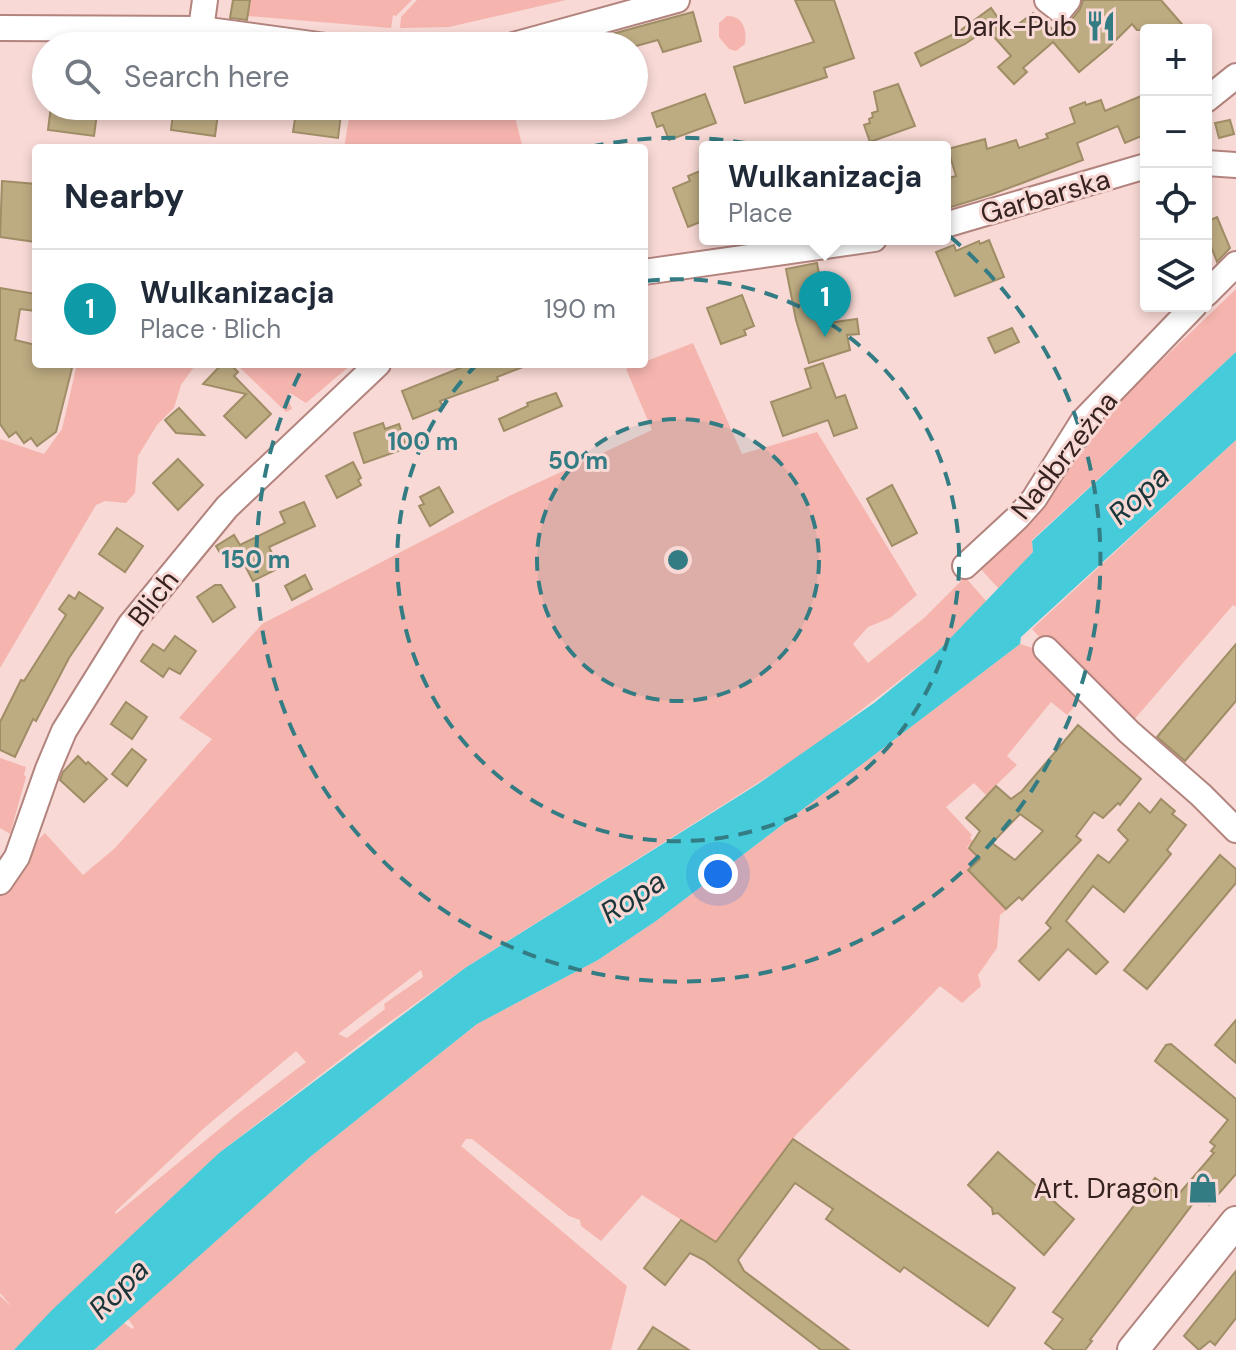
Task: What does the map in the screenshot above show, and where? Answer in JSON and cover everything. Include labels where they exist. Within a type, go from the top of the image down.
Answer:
[{"type":"main road","points":[[1133,1350],[1236,1222]]},
{"type":"street","points":[[201,29],[205,0]]},
{"type":"street","points":[[561,32],[677,0]]},
{"type":"street","points":[[0,28],[201,29],[223,32]]},
{"type":"street","points":[[1211,96],[1236,76]]},
{"type":"street","points":[[1212,163],[1236,165]]},
{"type":"street","name":"Garbarska","points":[[951,223],[1140,168]]},
{"type":"street","points":[[648,271],[832,245]]},
{"type":"street","points":[[1212,288],[1236,264]]},
{"type":"street","name":"Nadbrzeżna","points":[[965,566],[1034,499],[1083,421],[1188,312]]},
{"type":"street","name":"Blich","points":[[0,882],[17,857],[64,731],[130,625],[227,507],[374,368]]},
{"type":"street","points":[[1046,649],[1129,732],[1236,830]]},
{"type":"shaded area","points":[[250,0],[412,0],[396,16],[393,15],[391,28],[248,16]]},
{"type":"shaded area","points":[[417,0],[566,0],[449,27],[400,28],[401,17]]},
{"type":"shaded area","points":[[727,16],[737,18],[744,29],[745,44],[736,51],[729,49],[719,37],[719,23]]},
{"type":"shaded area","points":[[349,120],[516,120],[522,144],[345,144]]},
{"type":"shaded area","points":[[1236,289],[1236,352],[1032,540],[1033,552],[999,589],[977,565],[1090,429]]},
{"type":"shaded area","points":[[693,343],[742,454],[817,432],[917,595],[890,618],[868,627],[853,644],[868,663],[924,618],[965,577],[987,602],[938,651],[805,753],[465,968],[380,1029],[219,1153],[15,1350],[0,1350],[0,1296],[12,1307],[0,1293],[0,897],[30,848],[45,833],[83,875],[115,848],[212,739],[179,718],[262,624],[505,498],[652,430],[626,369],[648,368],[648,360]],"holes":[[[421,970],[423,977],[384,1004],[385,1009],[347,1038],[338,1034]],[[296,1051],[306,1062],[240,1112],[116,1214],[203,1129]]]},
{"type":"shaded area","points":[[76,368],[193,368],[181,385],[174,408],[157,425],[138,456],[135,493],[126,503],[105,501],[96,505],[0,668],[0,439],[44,454],[62,429]]},
{"type":"shaded area","points":[[240,368],[347,368],[306,403],[290,393],[288,399],[292,409],[286,412]]},
{"type":"shaded area","points":[[1236,440],[1236,607],[1233,605],[1126,729],[1032,629]]},
{"type":"shaded area","points":[[1020,644],[1036,649],[1104,721],[1080,700],[1067,715],[1051,702],[1007,756],[1017,765],[986,795],[974,783],[946,807],[972,835],[970,838],[973,841],[967,847],[978,859],[967,870],[1006,910],[1000,915],[997,948],[978,975],[981,986],[962,1003],[940,986],[796,1135],[716,1242],[642,1195],[601,1241],[581,1226],[580,1220],[569,1216],[472,1139],[466,1139],[461,1146],[627,1286],[611,1350],[94,1350],[124,1323],[132,1329],[134,1327],[128,1319],[310,1157],[477,1024],[598,960],[656,921]]},
{"type":"shaded area","points":[[0,758],[26,767],[10,834],[0,828]]},
{"type":"water","name":"Ropa","points":[[1236,352],[1236,440],[1021,637],[1020,644],[656,921],[598,960],[477,1024],[310,1157],[94,1350],[14,1350],[52,1310],[219,1153],[465,968],[758,784],[874,703],[938,651],[1033,552],[1032,541]]},
{"type":"building","points":[[233,0],[250,0],[247,20],[230,18]]},
{"type":"building","points":[[795,0],[834,0],[854,58],[824,68],[827,77],[745,103],[734,67],[814,42]]},
{"type":"building","points":[[1083,0],[1161,0],[1182,24],[1140,24],[1140,30],[1137,30],[1132,24],[1079,72],[1053,42],[1023,68],[1027,72],[1014,84],[998,67],[1011,56],[987,29],[921,66],[915,53],[958,32],[991,8],[1008,32],[1033,13],[1055,31],[1080,9]]},
{"type":"building","points":[[693,12],[701,41],[663,52],[658,40],[648,43],[648,32],[619,32]]},
{"type":"building","points":[[898,84],[915,126],[870,141],[864,125],[870,123],[872,113],[878,111],[874,92]]},
{"type":"building","points":[[705,94],[716,123],[669,140],[663,125],[657,127],[652,113]]},
{"type":"building","points":[[1140,96],[1140,137],[1125,143],[1118,126],[1077,143],[1083,160],[951,207],[951,177],[956,176],[951,148],[985,139],[987,149],[1016,140],[1019,148],[1048,138],[1046,134],[1075,123],[1070,108],[1101,100],[1105,111]]},
{"type":"building","points":[[49,120],[96,120],[94,136],[48,130]]},
{"type":"building","points":[[172,120],[217,120],[215,136],[171,130]]},
{"type":"building","points":[[295,120],[340,120],[338,138],[293,132]]},
{"type":"building","points":[[1230,120],[1234,134],[1219,138],[1215,123]]},
{"type":"building","points":[[699,171],[699,222],[688,227],[673,188],[690,181],[688,176]]},
{"type":"building","points":[[2,181],[32,184],[32,241],[0,237]]},
{"type":"building","points":[[1217,217],[1230,248],[1217,262],[1212,249],[1212,219]]},
{"type":"building","points":[[989,240],[1004,277],[955,296],[936,252],[954,245],[956,251]]},
{"type":"building","points":[[817,263],[828,323],[857,319],[859,334],[847,335],[850,350],[809,363],[796,320],[786,269]]},
{"type":"building","points":[[0,288],[32,293],[32,310],[20,309],[15,340],[32,344],[32,368],[72,368],[56,432],[37,446],[31,438],[24,443],[16,432],[9,437],[0,424]]},
{"type":"building","points":[[742,295],[754,326],[744,330],[746,335],[721,344],[707,308]]},
{"type":"building","points":[[1012,328],[1019,342],[995,353],[988,338]]},
{"type":"building","points":[[823,363],[836,398],[845,395],[857,428],[834,436],[828,420],[783,436],[771,402],[811,388],[805,369]]},
{"type":"building","points":[[218,368],[234,368],[238,372],[234,376],[271,414],[246,438],[224,416],[246,394],[203,384]]},
{"type":"building","points":[[460,368],[520,368],[497,377],[498,380],[440,401],[443,407],[413,419],[402,391]]},
{"type":"building","points":[[556,393],[562,406],[504,431],[499,419],[528,406],[527,403]]},
{"type":"building","points":[[179,408],[204,435],[176,433],[165,420]]},
{"type":"building","points":[[383,423],[385,429],[399,424],[407,448],[364,463],[354,433]]},
{"type":"building","points":[[178,459],[203,485],[178,510],[153,483]]},
{"type":"building","points":[[353,462],[361,485],[337,498],[326,476]]},
{"type":"building","points":[[892,485],[917,533],[892,546],[867,499]]},
{"type":"building","points":[[439,487],[453,512],[430,526],[419,506],[424,504],[420,497]]},
{"type":"building","points":[[304,502],[315,526],[269,547],[279,568],[253,581],[241,558],[228,566],[216,546],[234,535],[240,545],[285,523],[280,512]]},
{"type":"building","points":[[117,528],[143,546],[125,572],[99,554]]},
{"type":"building","points":[[305,575],[312,589],[292,600],[285,586]]},
{"type":"building","points":[[215,585],[221,585],[235,607],[213,622],[197,597]]},
{"type":"building","points":[[79,592],[103,608],[69,658],[15,757],[0,750],[0,722],[21,680],[24,681],[66,615],[59,609],[69,595],[75,599]]},
{"type":"building","points":[[175,636],[196,651],[180,674],[169,668],[163,677],[141,661],[153,644],[164,651]]},
{"type":"building","points":[[1236,644],[1236,701],[1185,761],[1157,737]]},
{"type":"building","points":[[126,702],[147,717],[132,739],[111,724]]},
{"type":"building","points":[[1078,725],[1141,779],[1120,805],[1118,803],[1103,818],[1094,812],[1076,836],[1081,840],[1022,900],[1019,897],[1006,909],[968,870],[980,859],[969,848],[980,831],[966,818],[996,786],[1011,799],[1022,791]],"holes":[[[1020,814],[1043,831],[1015,860],[992,843]]]},
{"type":"building","points":[[132,749],[146,760],[127,786],[112,774]]},
{"type":"building","points":[[78,756],[107,779],[84,802],[60,780]]},
{"type":"building","points":[[1161,799],[1175,811],[1172,814],[1186,825],[1167,850],[1171,854],[1124,912],[1093,886],[1066,921],[1108,962],[1096,974],[1068,949],[1039,980],[1019,961],[1051,928],[1046,923],[1098,855],[1109,863],[1128,840],[1118,830],[1139,803],[1150,813]]},
{"type":"building","points":[[1220,855],[1236,869],[1236,883],[1147,989],[1124,970]]},
{"type":"building","points":[[1236,1020],[1236,1063],[1215,1045]]},
{"type":"building","points":[[1171,1044],[1236,1099],[1236,1174],[1209,1205],[1198,1197],[1085,1350],[1054,1350],[1045,1343],[1063,1319],[1053,1312],[1155,1178],[1178,1195],[1214,1153],[1211,1151],[1215,1146],[1210,1142],[1228,1120],[1155,1061],[1166,1045]]},
{"type":"building","points":[[793,1139],[1015,1288],[988,1326],[904,1267],[900,1272],[826,1219],[833,1209],[795,1183],[738,1260],[744,1271],[849,1350],[821,1350],[704,1260],[690,1253],[665,1285],[644,1268],[681,1220],[716,1242]]},
{"type":"building","points":[[998,1152],[1074,1219],[1044,1255],[998,1213],[993,1214],[992,1208],[968,1185]]},
{"type":"building","points":[[1236,1271],[1236,1318],[1215,1345],[1210,1341],[1199,1350],[1184,1336]]},
{"type":"building","points":[[653,1327],[689,1350],[638,1350]]},
{"type":"place","name":"Dark-Pub","points":[[1101,26]]},
{"type":"place","name":"Wulkanizacja","points":[[825,337]]},
{"type":"place","name":"Art. Dragon","points":[[1203,1188]]}]
